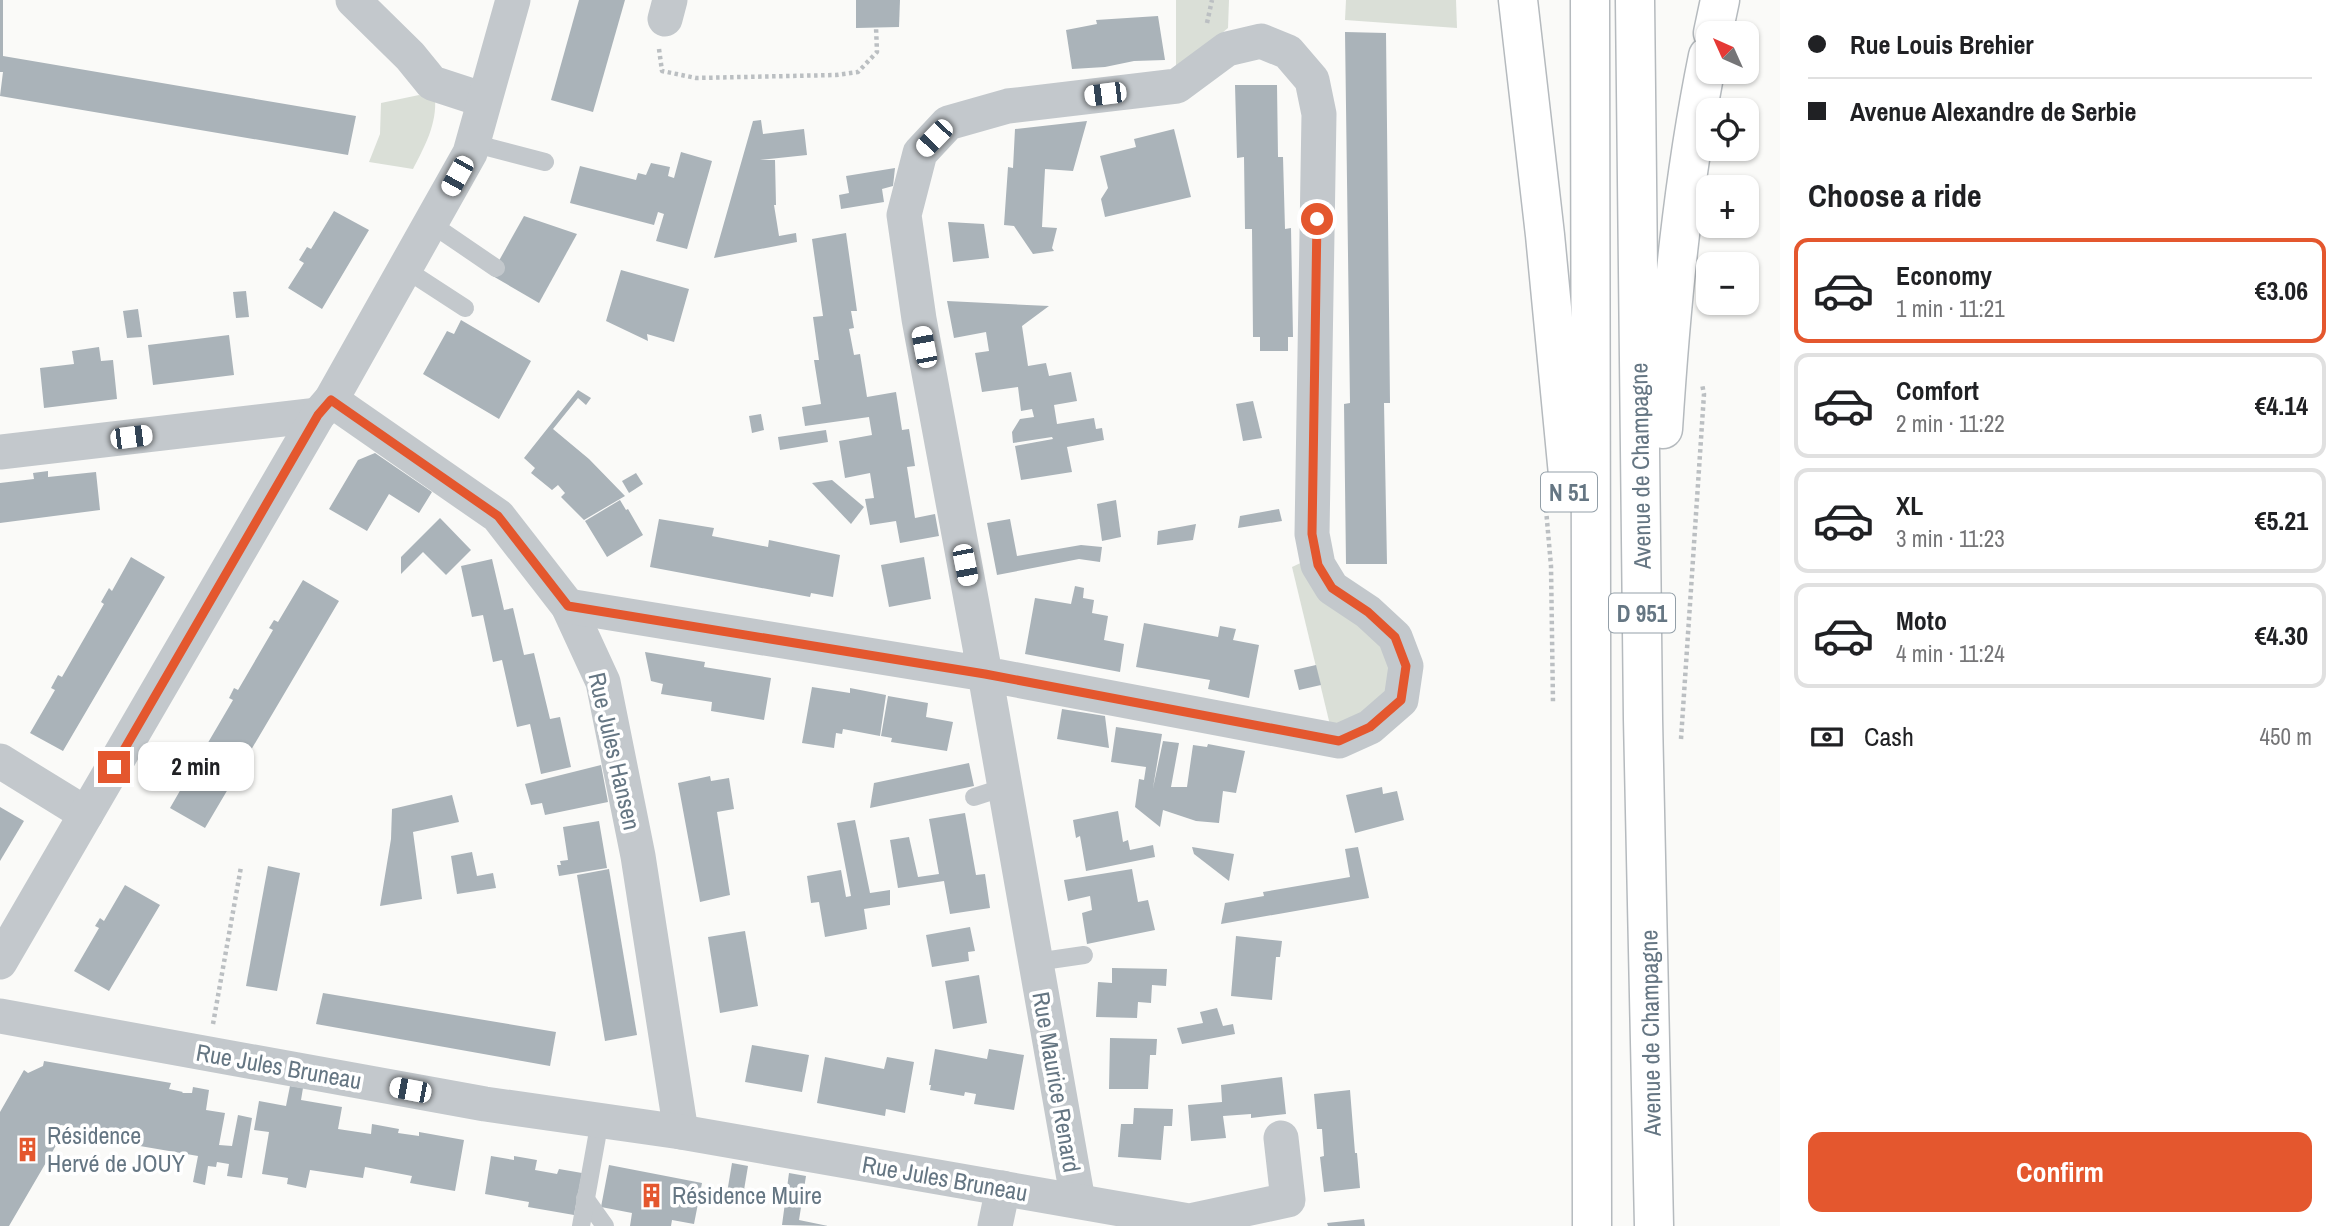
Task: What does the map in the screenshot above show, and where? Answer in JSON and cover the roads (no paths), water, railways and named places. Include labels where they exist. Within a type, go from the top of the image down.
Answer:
[{"type":"main road","name":"N 51","points":[[1518,0],[1545,235],[1570,496],[1591,986]]},
{"type":"main road","name":"Avenue de Champagne","points":[[1590,0],[1592,1226]]},
{"type":"main road","name":"Avenue de Champagne","points":[[1635,0],[1643,719],[1654,1226]]},
{"type":"main road","points":[[1716,21],[1720,0]]},
{"type":"main road","points":[[1643,719],[1676,258],[1702,84]]},
{"type":"street","points":[[353,0],[410,56],[432,83],[484,100]]},
{"type":"street","points":[[0,962],[325,407],[470,153],[513,0]]},
{"type":"street","name":"Rue Maurice Renard","points":[[985,674],[1339,741],[1370,727],[1401,700],[1406,666],[1395,637],[1368,612],[1332,588],[1318,565],[1312,534],[1319,114],[1312,80],[1289,52],[1261,41],[1227,49],[1177,86],[1008,106],[948,123],[920,153],[904,215],[919,319],[985,674],[990,792],[1036,962],[1078,1201]]},
{"type":"street","points":[[0,452],[325,407]]},
{"type":"street","name":"Rue Jules Hansen","points":[[325,407],[498,516],[568,606],[603,682],[620,811],[638,856],[681,1132]]},
{"type":"street","points":[[568,606],[985,674]]},
{"type":"street","points":[[0,761],[86,814]]},
{"type":"street","name":"Rue Jules Bruneau","points":[[0,1016],[485,1104],[681,1132],[1189,1221],[1290,1213],[1281,1139]]},
{"type":"street","points":[[995,1226],[1003,1188]]},
{"type":"lane","points":[[472,143],[545,162]]},
{"type":"lane","points":[[430,223],[496,268]]},
{"type":"lane","points":[[405,269],[465,308]]},
{"type":"lane","name":"Rue Maurice Renard","points":[[1036,962],[1083,955]]},
{"type":"lane","points":[[581,1226],[600,1120]]},
{"type":"lane","points":[[585,1198],[605,1226]]},
{"type":"place","name":"Résidence Hervé de JOUY","points":[[27,1149]]},
{"type":"place","name":"Résidence Muire","points":[[652,1195]]}]
